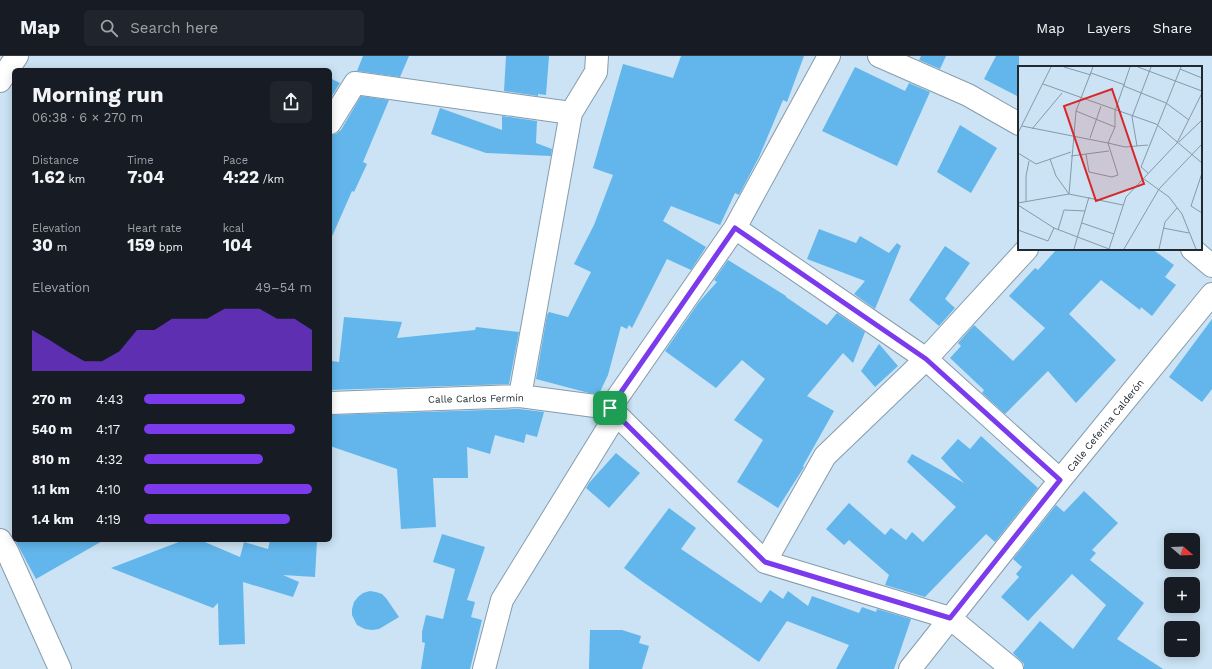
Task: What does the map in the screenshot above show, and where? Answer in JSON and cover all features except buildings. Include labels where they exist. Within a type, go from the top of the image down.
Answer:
[{"type":"street","points":[[0,81],[17,56]]},
{"type":"street","points":[[520,396],[571,114],[596,72],[597,56]]},
{"type":"street","points":[[484,669],[502,600],[613,411],[735,228],[829,56]]},
{"type":"street","points":[[879,56],[968,95],[1018,123]]},
{"type":"street","points":[[332,120],[355,83],[571,114]]},
{"type":"street","points":[[735,228],[926,359],[1060,480]]},
{"type":"street","points":[[765,562],[825,456],[926,359],[1025,250]]},
{"type":"street","points":[[1193,250],[1212,266]]},
{"type":"street","name":"Calle Ceferina Calderón","points":[[910,669],[1060,480],[1212,294]]},
{"type":"street","name":"Calle Carlos Fermín","points":[[332,403],[520,396],[613,411]]},
{"type":"street","points":[[613,411],[765,562],[950,618],[1012,669]]},
{"type":"street","points":[[0,540],[8,551],[60,669]]},
{"type":"route","points":[[735,228],[926,359],[1060,480],[950,618],[765,562],[610,408],[735,228]]}]
